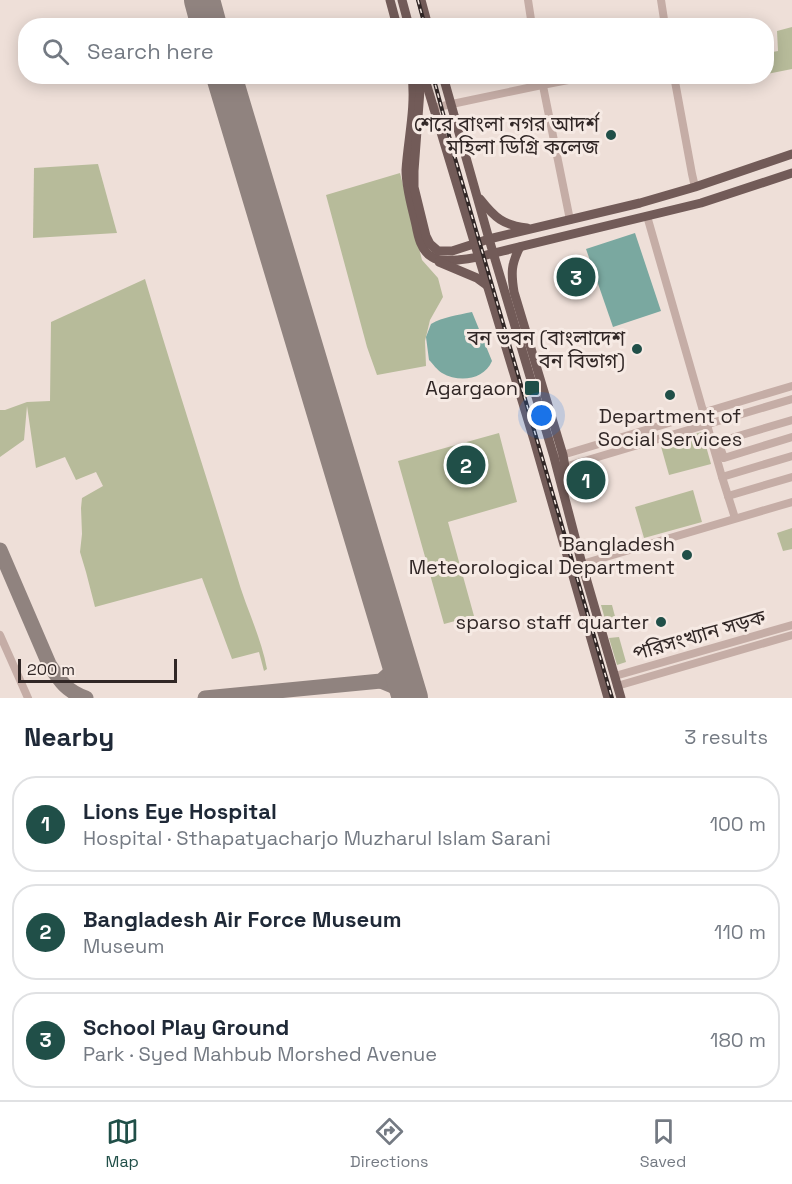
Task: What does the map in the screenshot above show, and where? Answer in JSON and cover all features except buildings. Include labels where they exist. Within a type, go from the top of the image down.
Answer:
[{"type":"main road","points":[[390,0],[395,18]]},
{"type":"main road","points":[[396,0],[402,18]]},
{"type":"main road","points":[[402,0],[407,18]]},
{"type":"main road","points":[[421,0],[426,18]]},
{"type":"main road","points":[[412,84],[406,168],[407,186],[420,240],[426,252],[433,258],[477,278],[488,286]]},
{"type":"main road","points":[[419,84],[414,187],[426,236],[435,249],[442,251],[452,251],[489,239],[695,187],[792,154]]},
{"type":"main road","points":[[426,84],[534,440],[605,689],[616,681]]},
{"type":"main road","points":[[445,84],[489,239],[558,456]]},
{"type":"main road","points":[[433,258],[450,260],[478,257],[701,203],[792,173]]},
{"type":"main road","points":[[695,187],[701,203]]},
{"type":"main road","points":[[477,195],[493,215],[501,221],[531,229]]},
{"type":"main road","points":[[520,247],[511,270],[514,292],[558,456],[562,487],[582,564],[621,698]]},
{"type":"main road","points":[[570,567],[582,564]]},
{"type":"street","points":[[528,0],[531,18]]},
{"type":"street","points":[[661,0],[664,18]]},
{"type":"street","points":[[433,108],[530,84]]},
{"type":"street","points":[[542,84],[570,220]]},
{"type":"street","points":[[675,84],[695,187]]},
{"type":"street","points":[[647,216],[735,518]]},
{"type":"street","points":[[558,456],[792,386]]},
{"type":"street","points":[[561,468],[792,399]]},
{"type":"street","points":[[792,420],[718,442],[724,458],[792,437]]},
{"type":"street","points":[[722,477],[792,456]]},
{"type":"street","points":[[728,496],[792,477]]},
{"type":"street","points":[[582,564],[792,502]]},
{"type":"street","name":"পরিসংখ্যান সড়ক","points":[[616,681],[792,625]]},
{"type":"street","points":[[0,635],[28,698]]},
{"type":"street","points":[[616,681],[792,636]]},
{"type":"green space","points":[[792,27],[792,69],[774,73],[774,52],[778,51],[777,31]]},
{"type":"green space","points":[[98,164],[117,233],[33,238],[34,168]]},
{"type":"green space","points":[[400,173],[422,260],[438,278],[443,297],[430,320],[425,341],[426,366],[377,375],[367,347],[326,195]]},
{"type":"green space","points":[[145,279],[240,585],[261,645],[267,669],[264,671],[259,652],[232,659],[202,578],[95,607],[80,552],[81,508],[82,498],[103,486],[96,472],[76,480],[65,457],[36,468],[27,406],[24,440],[0,457],[0,410],[27,402],[50,401],[51,322]]},
{"type":"green space","points":[[702,432],[711,464],[669,475],[660,443]]},
{"type":"green space","points":[[499,433],[517,502],[448,522],[474,616],[444,624],[398,461]]},
{"type":"green space","points":[[693,490],[702,522],[644,538],[635,507]]},
{"type":"green space","points":[[792,528],[792,549],[783,551],[777,533]]},
{"type":"green space","points":[[601,605],[612,605],[618,628],[608,630]]},
{"type":"green space","points":[[619,637],[626,662],[617,665],[609,638]]},
{"type":"water","points":[[635,233],[661,311],[613,327],[586,249]]},
{"type":"water","points":[[472,312],[492,361],[477,376],[463,379],[449,376],[440,372],[429,360],[426,337],[431,324]]},
{"type":"taxiway","points":[[0,550],[49,664],[64,685],[86,698]]},
{"type":"taxiway","points":[[205,698],[381,681],[392,671],[397,657]]},
{"type":"taxiway","points":[[381,681],[393,686],[409,698]]},
{"type":"runway","points":[[202,0],[207,18]]},
{"type":"runway","points":[[226,84],[410,698]]},
{"type":"railway","points":[[418,0],[423,18]]},
{"type":"railway","points":[[435,84],[612,698]]},
{"type":"place","name":"শেরে বাংলা নগর আদর্শ মহিলা ডিগ্রি কলেজ","points":[[611,135]]},
{"type":"place","name":"School Play Ground","points":[[576,277]]},
{"type":"place","name":"বন ভবন (বাংলাদেশ বন বিভাগ)","points":[[637,349]]},
{"type":"place","name":"Agargaon","points":[[532,388]]},
{"type":"place","name":"Department of Social Services","points":[[670,395]]},
{"type":"place","name":"Bangladesh Air Force Museum","points":[[466,465]]},
{"type":"place","name":"Lions Eye Hospital","points":[[586,480]]},
{"type":"place","name":"Bangladesh Meteorological Department","points":[[687,555]]},
{"type":"place","name":"sparso staff quarter","points":[[661,622]]}]
